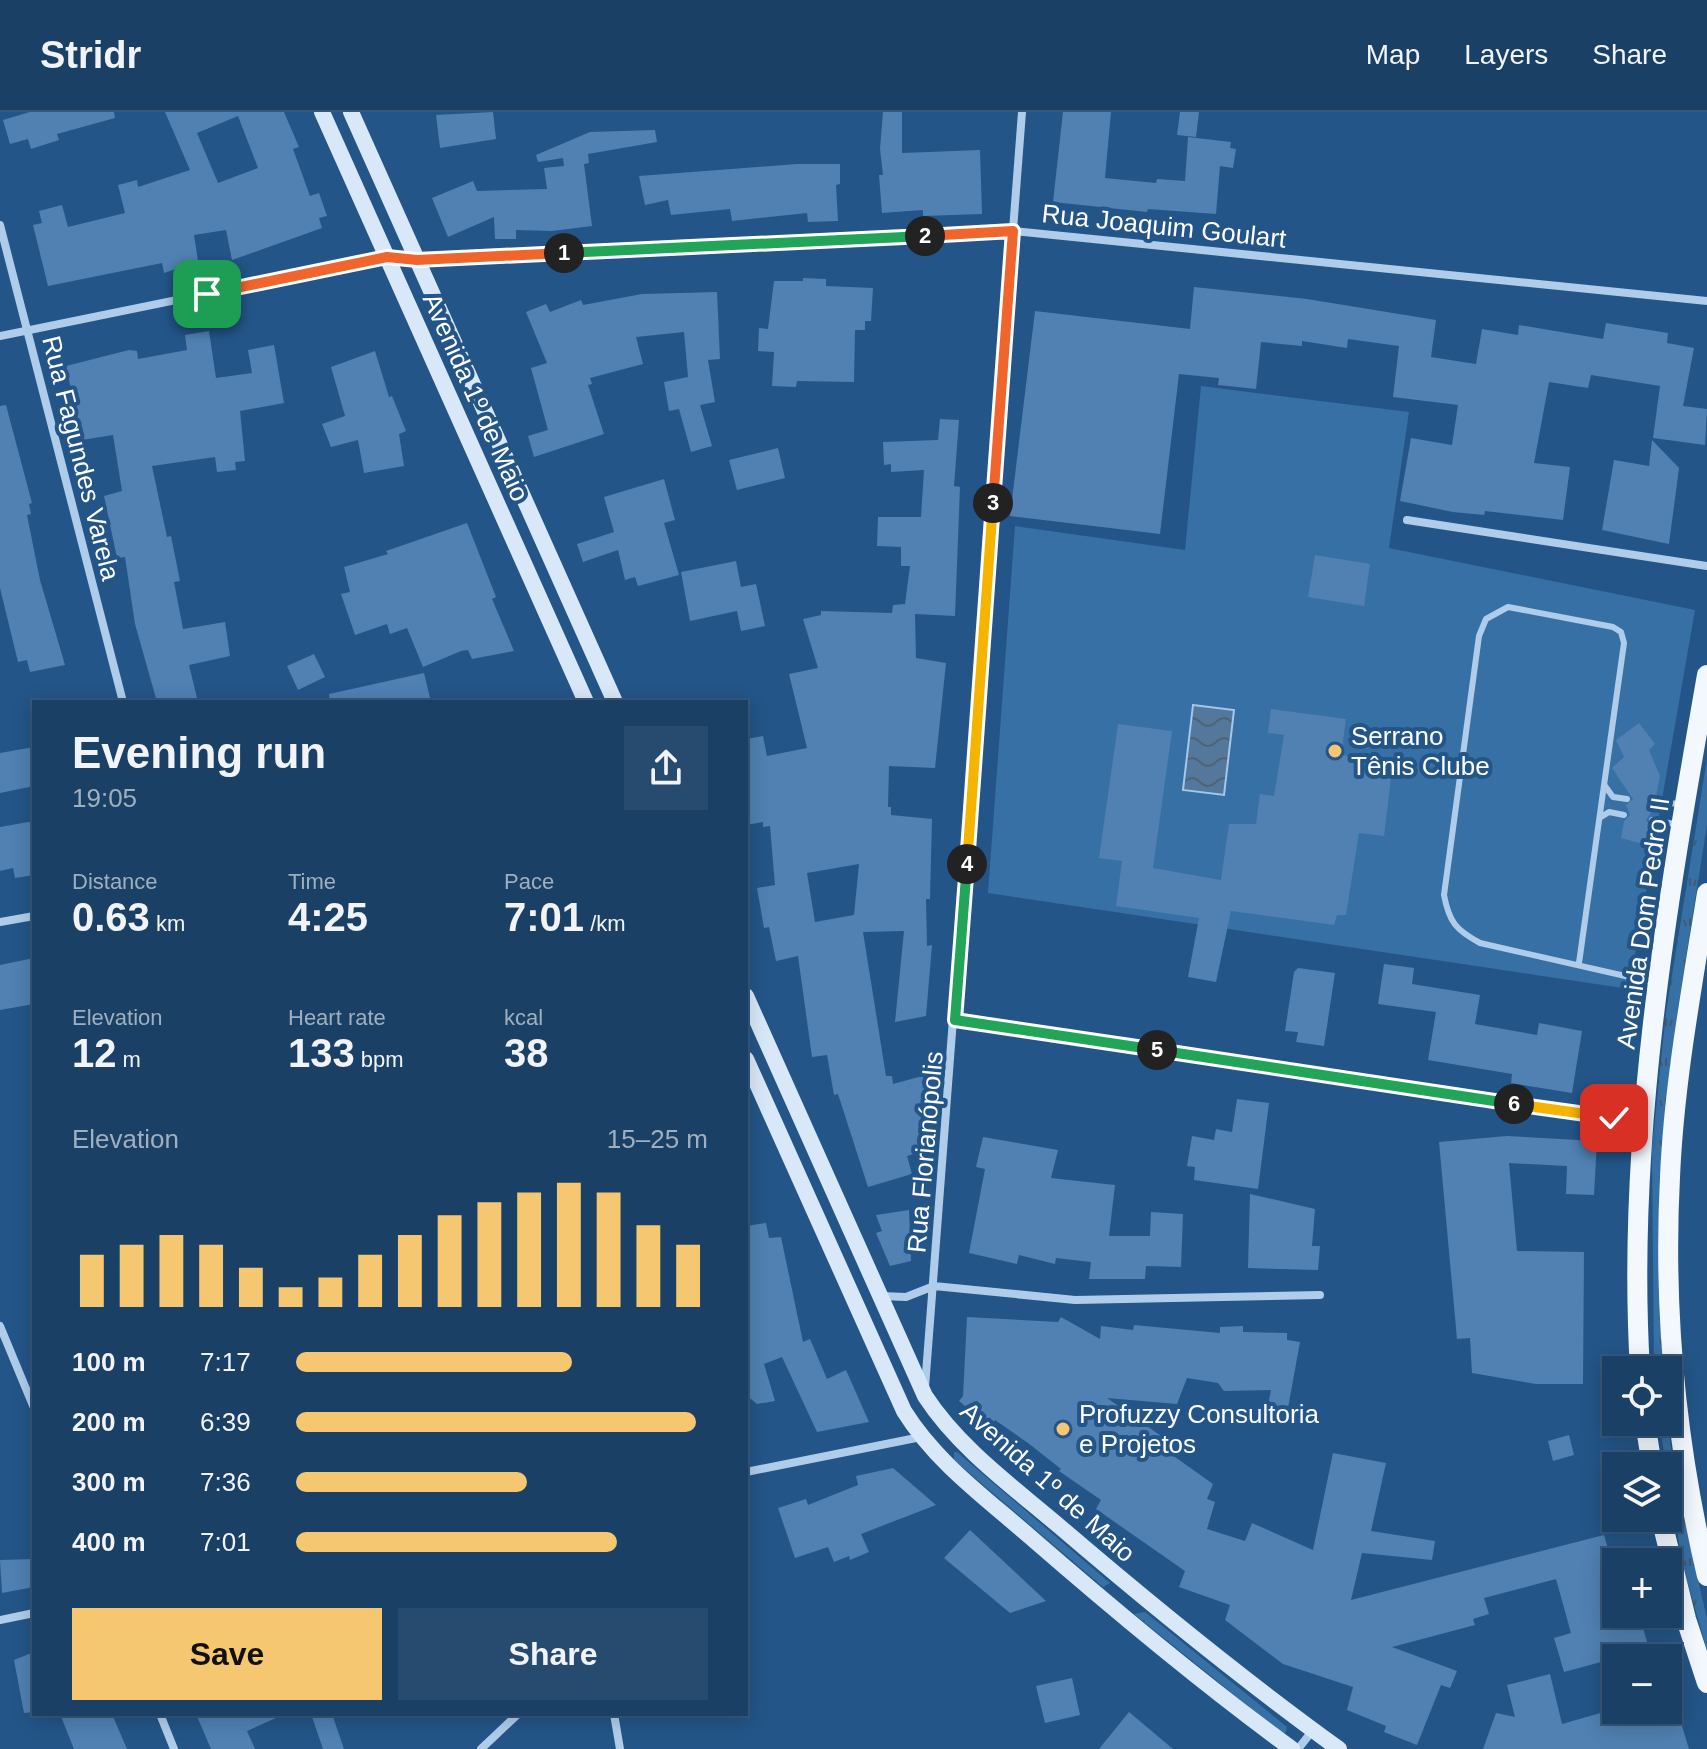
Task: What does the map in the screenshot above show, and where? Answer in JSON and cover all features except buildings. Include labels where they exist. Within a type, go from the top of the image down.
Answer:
[{"type":"main road","name":"Avenida 1º de Maio","points":[[322,112],[585,700]]},
{"type":"main road","name":"Avenida 1º de Maio","points":[[351,112],[614,700]]},
{"type":"main road","name":"Avenida Dom Pedro II","points":[[1640,1356],[1636,1255],[1643,1123],[1683,815],[1707,675]]},
{"type":"main road","points":[[1707,893],[1678,1093],[1670,1174],[1668,1255],[1678,1423],[1707,1576]]},
{"type":"main road","name":"Avenida 1º de Maio","points":[[748,1000],[925,1396],[939,1417],[974,1453],[1137,1593],[1339,1749]]},
{"type":"main road","name":"Avenida 1º de Maio","points":[[748,1063],[904,1411],[921,1437],[947,1465],[1118,1613],[1292,1749]]},
{"type":"main road","points":[[921,1437],[925,1396]]},
{"type":"main road","points":[[1664,1532],[1673,1573],[1707,1683]]},
{"type":"main road","points":[[1118,1613],[1137,1593]]},
{"type":"street","name":"Rua Florianópolis","points":[[925,1396],[1022,112]]},
{"type":"street","name":"Rua Fagundes Varela","points":[[0,225],[122,700]]},
{"type":"street","name":"Rua Joaquim Goulart","points":[[0,336],[387,257],[417,260],[1013,231],[1707,301]]},
{"type":"street","points":[[1407,520],[1707,566]]},
{"type":"street","points":[[0,922],[32,916]]},
{"type":"street","points":[[955,1020],[1643,1123]]},
{"type":"street","name":"Rua Florianópolis","points":[[879,1295],[906,1297],[934,1286]]},
{"type":"street","points":[[934,1286],[1075,1300],[1320,1295]]},
{"type":"street","points":[[0,1326],[32,1403]]},
{"type":"street","points":[[748,1472],[921,1437]]},
{"type":"street","points":[[0,1620],[32,1613]]},
{"type":"street","points":[[161,1716],[174,1749]]},
{"type":"street","points":[[481,1749],[516,1716]]},
{"type":"street","points":[[614,1716],[620,1749]]},
{"type":"street","points":[[1298,1749],[1313,1730]]},
{"type":"lane","points":[[1579,963],[1624,643],[1621,632],[1613,627],[1508,607],[1486,619],[1479,636],[1444,895],[1448,919],[1457,931],[1480,943],[1579,963],[1659,984]]},
{"type":"lane","points":[[1605,785],[1613,797],[1627,799]]},
{"type":"lane","points":[[1655,802],[1683,815]]},
{"type":"lane","points":[[1601,817],[1609,812],[1624,815]]},
{"type":"lane","points":[[1652,820],[1683,815]]},
{"type":"green space","name":"Serrano Tênis Clube","points":[[1201,386],[1409,412],[1389,548],[1695,610],[1629,989],[988,893],[1015,526],[1185,550]]},
{"type":"green space","points":[[1707,759],[1707,825],[1678,1008],[1662,1151],[1658,1253],[1662,1356],[1654,1356],[1652,1148],[1666,1013]]},
{"type":"green space","points":[[1661,1436],[1670,1436],[1671,1452],[1664,1452]]},
{"type":"green space","points":[[954,1452],[1110,1583],[1103,1587],[954,1460]]},
{"type":"green space","points":[[1682,1510],[1707,1619],[1707,1650],[1683,1567],[1682,1548],[1677,1532],[1682,1532]]},
{"type":"green space","points":[[1145,1612],[1287,1727],[1286,1732],[1283,1734],[1134,1614]]},
{"type":"water","points":[[1193,705],[1234,710],[1224,795],[1183,790]]},
{"type":"place","name":"Serrano Tênis Clube","points":[[1335,751]]},
{"type":"place","name":"Profuzzy Consultoria e Projetos","points":[[1063,1429]]},
{"type":"route","points":[[207,294],[387,257],[417,260],[1013,231],[955,1020],[1614,1118]]}]
